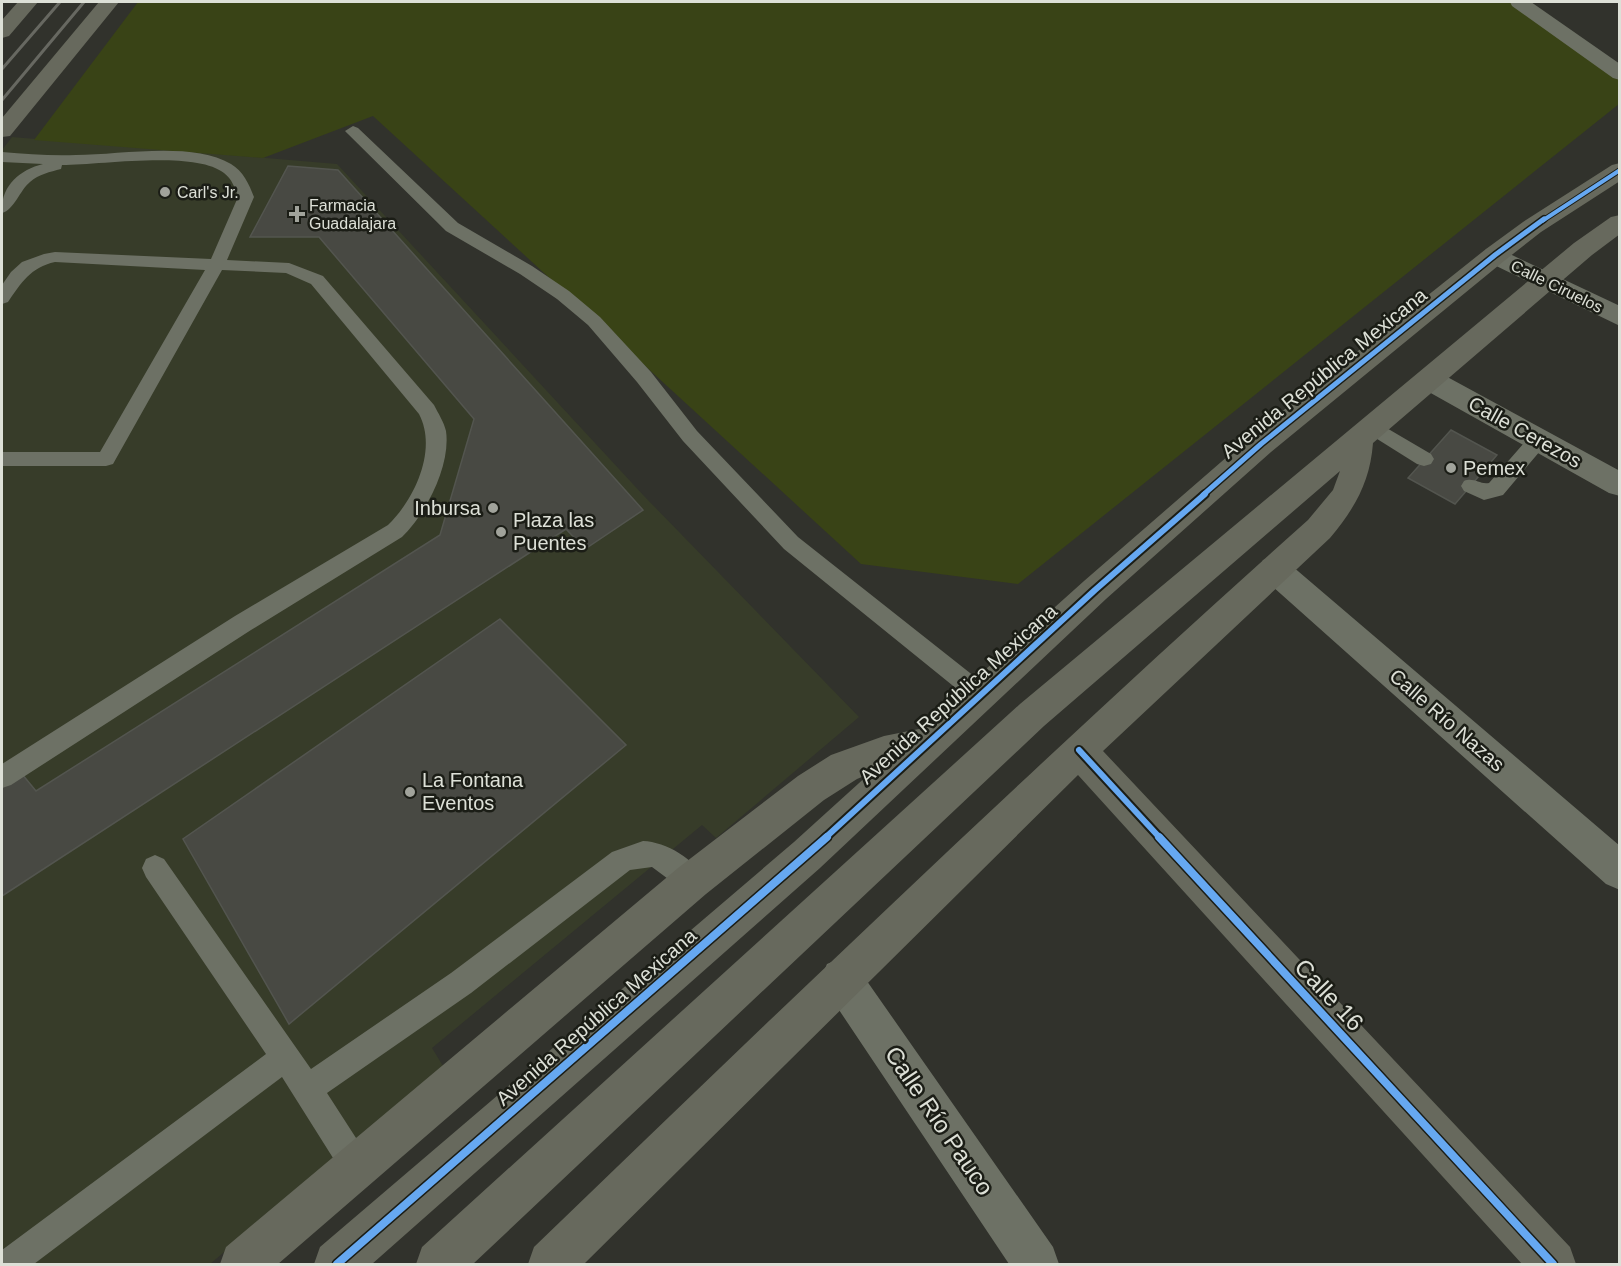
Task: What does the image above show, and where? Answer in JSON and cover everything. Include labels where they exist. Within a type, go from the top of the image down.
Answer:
[{"type":"street","points":[[2,32],[28,2]]},
{"type":"street","points":[[2,131],[109,2]]},
{"type":"street","points":[[1519,2],[1620,74]]},
{"type":"street","name":"Avenida República Mexicana","points":[[337,1264],[807,855],[926,744],[1261,444],[1495,255],[1615,178]]},
{"type":"street","points":[[439,1264],[1032,715],[1583,249],[1620,222]]},
{"type":"street","name":"Calle Ciruelos","points":[[1495,255],[1620,316]]},
{"type":"street","name":"Calle Cerezos","points":[[1430,380],[1620,485]]},
{"type":"street","points":[[551,1264],[841,978],[1079,750],[1319,529],[1342,504],[1352,485],[1366,434]]},
{"type":"street","name":"Calle Río Nazas","points":[[1274,569],[1620,871]]},
{"type":"street","name":"Avenida República Mexicana","points":[[243,1264],[692,881],[811,788],[844,767],[884,752],[926,744]]},
{"type":"street","name":"Calle 16","points":[[1079,750],[1553,1264]]},
{"type":"street","name":"Calle Río Pauco","points":[[841,978],[1036,1264]]},
{"type":"lane","points":[[353,131],[452,227],[536,276],[594,321],[644,377],[690,436],[791,543],[981,696]]},
{"type":"lane","points":[[2,157],[80,160],[157,157],[202,159],[222,165],[233,172],[240,180],[246,197],[217,264],[106,459],[2,459]]},
{"type":"lane","points":[[2,208],[18,184],[30,172],[80,160]]},
{"type":"lane","points":[[2,298],[21,269],[43,259],[55,257],[289,268],[317,280],[329,292],[427,410],[434,423],[436,435],[419,500],[411,515],[395,531],[243,622],[2,777]]},
{"type":"lane","points":[[1366,434],[1424,459]]},
{"type":"lane","points":[[1471,486],[1484,492],[1496,489],[1539,439]]},
{"type":"lane","points":[[307,1089],[461,983],[621,861],[635,854],[649,852],[664,857],[692,881]]},
{"type":"lane","points":[[155,868],[307,1089],[356,1166]]},
{"type":"lane","points":[[9,1264],[285,1057]]},
{"type":"shaded area","name":"Plaza las Puentes","points":[[12,137],[337,164],[644,496],[859,717],[716,838],[702,825],[432,1048],[443,1066],[210,1264],[2,1264],[2,150]]},
{"type":"green space","points":[[138,2],[1512,2],[1620,79],[1619,104],[1018,584],[861,564],[373,116],[263,158],[34,140]]},
{"type":"building","name":"Plaza las Puentes","points":[[288,166],[338,170],[643,510],[585,549],[566,529],[2,896],[2,788],[22,774],[36,791],[440,535],[474,419],[319,237],[250,237]]},
{"type":"building","name":"Pemex","points":[[1451,430],[1497,455],[1455,504],[1408,478]]},
{"type":"building","name":"La Fontana Eventos","points":[[500,619],[626,745],[289,1024],[183,839]]},
{"type":"railway","points":[[2,69],[60,2]]},
{"type":"railway","points":[[2,100],[84,2]]},
{"type":"cycle path","points":[[337,1264],[807,855],[1095,590],[1261,444],[1495,255],[1532,227],[1620,170]]},
{"type":"cycle path","points":[[1079,750],[1553,1264]]},
{"type":"place","name":"Carl's Jr.","points":[[165,192]]},
{"type":"place","name":"Farmacia Guadalajara","points":[[297,214]]},
{"type":"place","name":"Pemex","points":[[1451,468]]},
{"type":"place","name":"Inbursa","points":[[493,508]]},
{"type":"place","name":"Plaza las Puentes","points":[[501,532]]},
{"type":"place","name":"La Fontana Eventos","points":[[410,792]]}]
